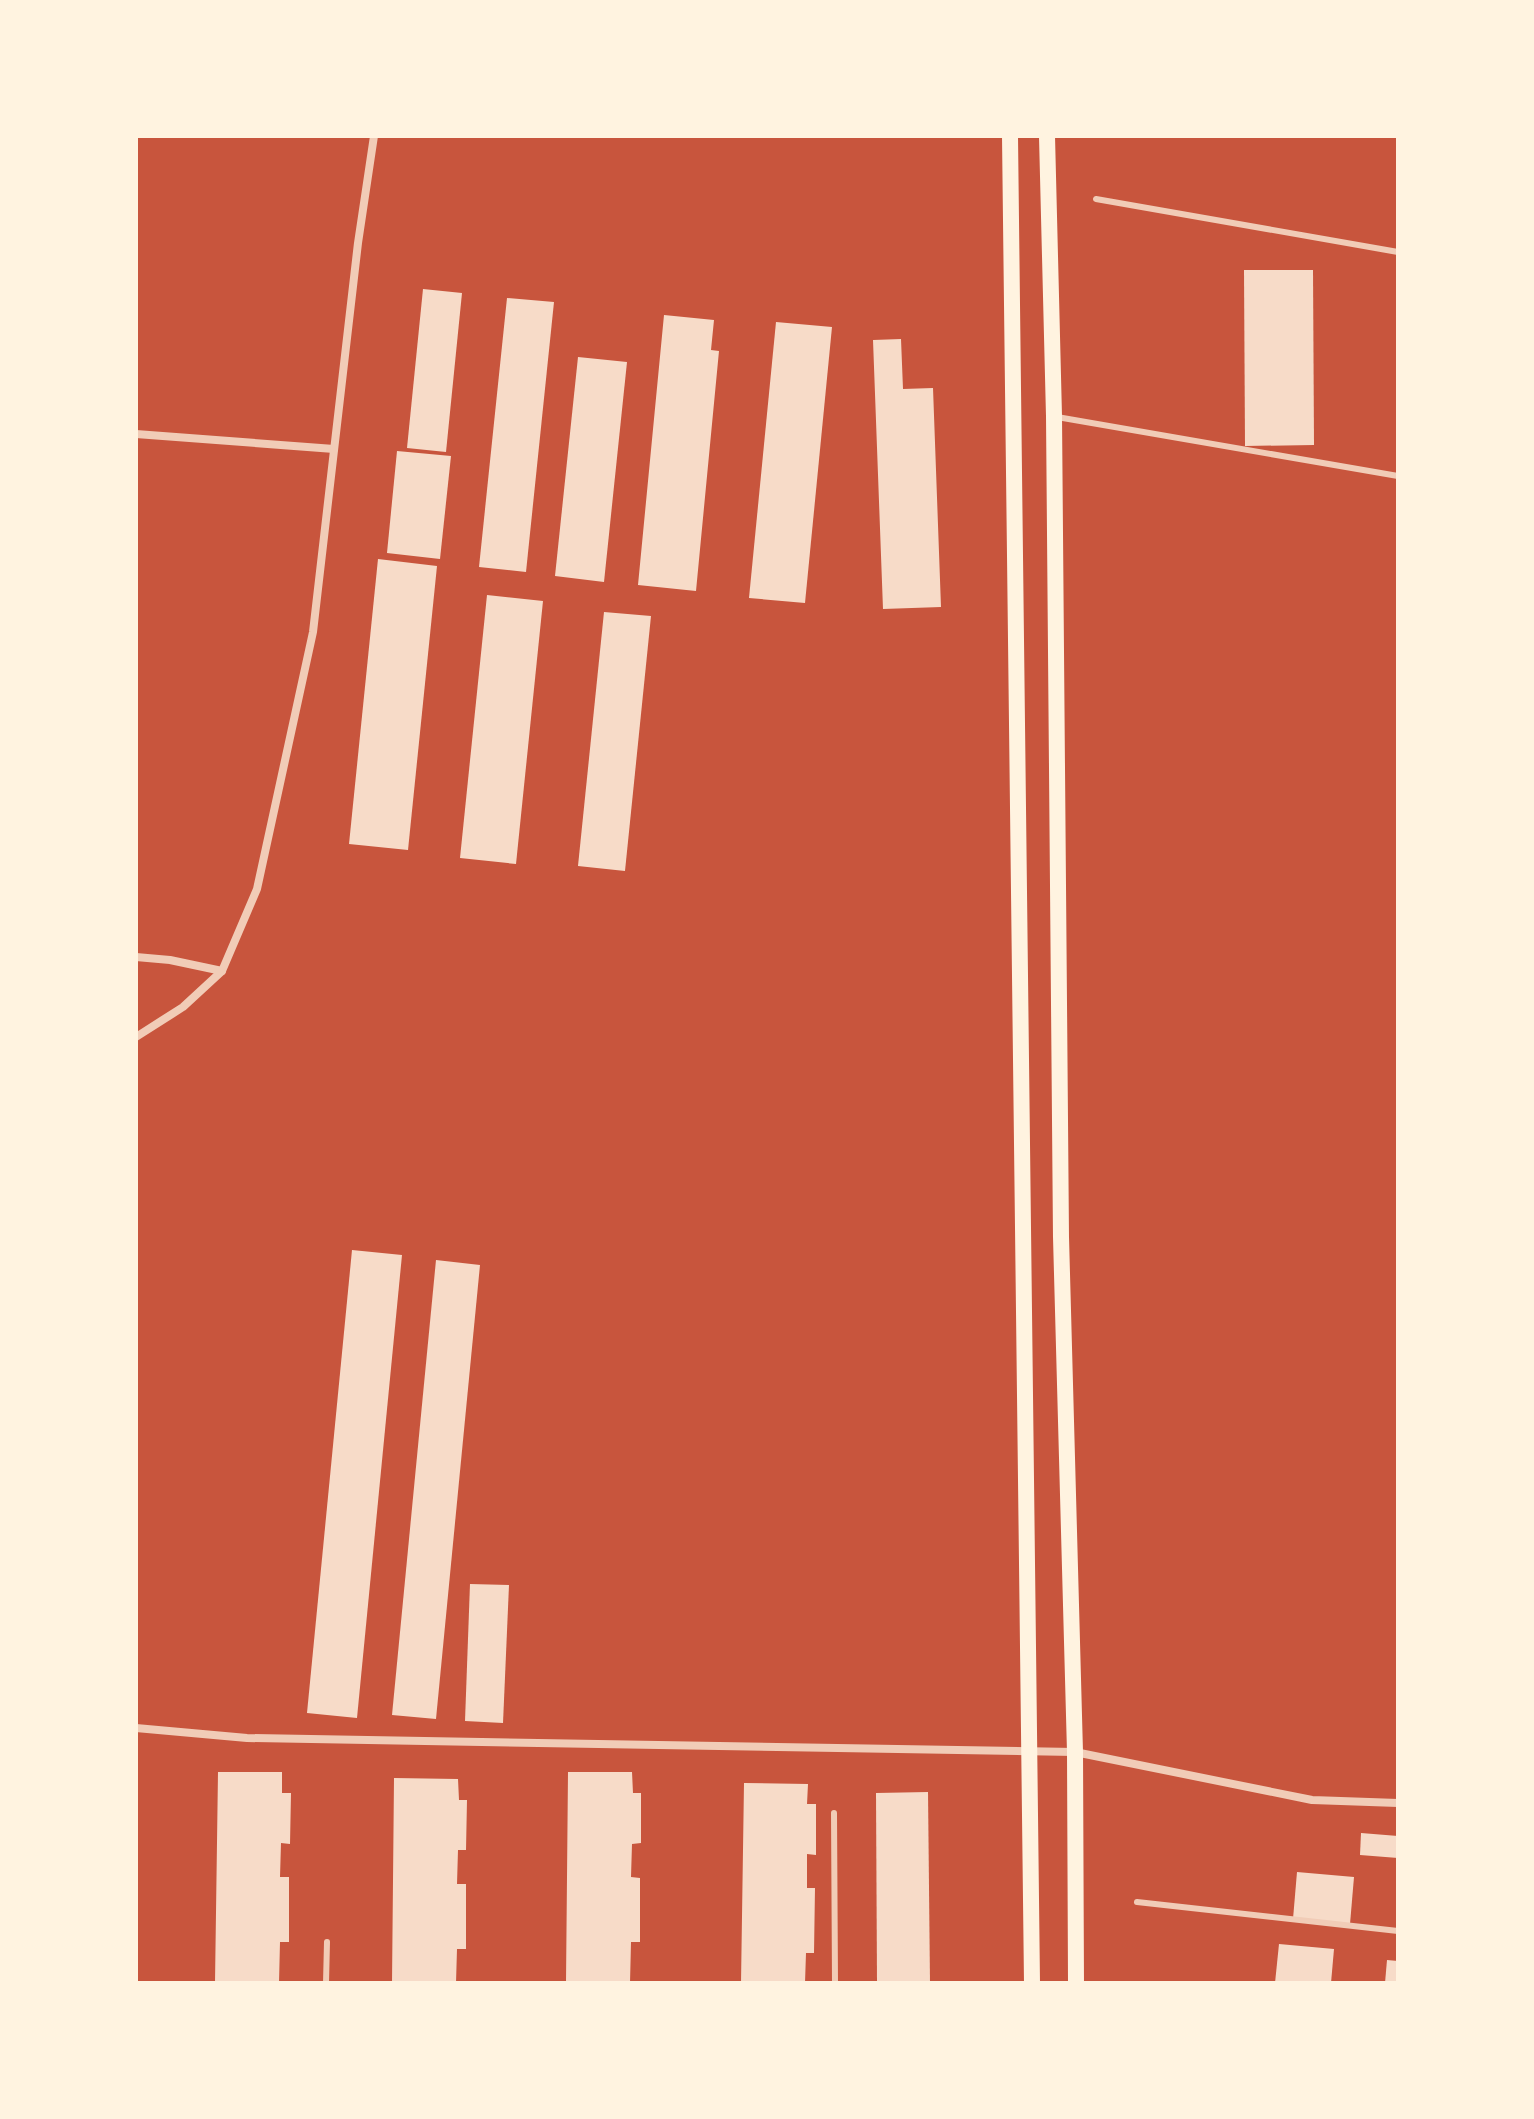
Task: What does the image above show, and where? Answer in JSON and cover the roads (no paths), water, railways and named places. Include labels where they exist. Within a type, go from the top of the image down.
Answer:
[{"type":"main road","points":[[1010,136],[1032,1983]]},
{"type":"main road","points":[[1047,136],[1054,416],[1061,1237],[1075,1752],[1076,1983]]},
{"type":"street","points":[[136,1037],[183,1007],[222,971],[257,889],[313,632],[358,243],[374,136]]},
{"type":"street","points":[[136,434],[334,449]]},
{"type":"street","points":[[136,957],[170,960],[222,971]]},
{"type":"street","points":[[136,1728],[247,1738],[1075,1752],[1312,1800],[1398,1803]]},
{"type":"lane","points":[[1096,199],[1398,252]]},
{"type":"lane","points":[[1054,416],[1398,476]]},
{"type":"lane","points":[[834,1813],[835,1983]]},
{"type":"lane","points":[[1137,1902],[1398,1931]]},
{"type":"lane","points":[[326,1983],[327,1942]]}]
